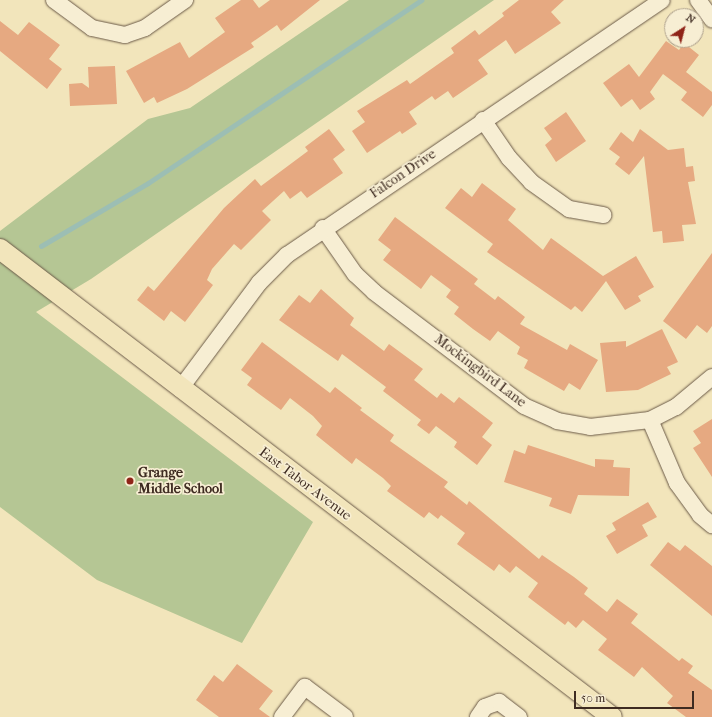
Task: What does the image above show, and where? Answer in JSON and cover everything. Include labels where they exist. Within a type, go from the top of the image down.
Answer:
[{"type":"main road","name":"East Tabor Avenue","points":[[0,249],[612,717]]},
{"type":"street","points":[[54,0],[92,28],[125,35],[145,28],[185,0]]},
{"type":"street","name":"Falcon Drive","points":[[180,388],[259,284],[287,255],[323,228],[662,0]]},
{"type":"street","points":[[698,0],[712,19]]},
{"type":"street","points":[[483,120],[509,158],[531,182],[569,209],[603,215]]},
{"type":"street","name":"Mockingbird Lane","points":[[323,228],[355,274],[374,292],[524,406],[557,421],[590,427],[650,420],[676,407],[712,377]]},
{"type":"street","points":[[650,420],[677,483],[700,515],[712,526]]},
{"type":"street","points":[[282,717],[305,687],[345,717]]},
{"type":"street","points":[[478,717],[485,707],[499,702],[519,717]]},
{"type":"green space","points":[[349,0],[494,0],[91,279],[36,312],[313,522],[242,643],[97,580],[0,507],[0,231],[148,119],[190,108]]},
{"type":"building","points":[[241,0],[253,0],[259,8],[270,0],[320,0],[281,31],[277,25],[251,43],[254,47],[187,89],[157,103],[154,97],[144,103],[126,71],[180,42],[189,58],[225,32],[215,18]]},
{"type":"building","points":[[519,0],[564,0],[551,12],[561,23],[515,54],[506,40],[478,60],[488,74],[453,98],[448,91],[435,100],[432,96],[409,112],[417,124],[402,134],[400,131],[367,153],[352,131],[365,122],[357,111],[407,80],[410,84],[454,53],[451,48],[475,30],[479,35],[504,16],[502,13]]},
{"type":"building","points":[[0,21],[18,35],[29,22],[60,45],[49,59],[62,69],[47,89],[0,51]]},
{"type":"building","points":[[664,44],[664,48],[676,48],[679,50],[680,48],[690,48],[699,55],[686,72],[712,92],[712,105],[703,117],[681,100],[687,92],[663,74],[650,92],[655,99],[640,110],[632,99],[621,107],[603,83],[629,64],[639,77]]},
{"type":"building","points":[[115,66],[117,104],[70,106],[69,84],[82,83],[89,88],[88,67]]},
{"type":"building","points":[[566,112],[586,141],[556,162],[545,145],[552,139],[544,128]]},
{"type":"building","points":[[329,129],[345,150],[333,159],[343,173],[307,198],[301,191],[290,199],[284,191],[262,211],[271,220],[241,250],[234,244],[212,269],[207,280],[213,285],[185,322],[171,311],[164,321],[137,300],[148,286],[154,291],[224,208],[255,179],[261,186],[308,151],[305,147]]},
{"type":"building","points":[[640,129],[668,150],[684,148],[686,167],[693,166],[695,181],[688,182],[696,224],[682,225],[684,241],[663,243],[662,231],[653,232],[644,156],[629,175],[615,164],[620,157],[609,149],[621,132],[633,142]]},
{"type":"building","points":[[482,183],[516,209],[508,220],[543,250],[551,238],[603,276],[636,256],[654,287],[638,296],[641,301],[625,310],[606,281],[582,312],[575,306],[571,310],[487,252],[493,244],[445,208],[461,188],[472,197]]},
{"type":"building","points":[[395,217],[478,279],[474,284],[495,300],[498,296],[525,317],[520,324],[567,350],[570,344],[598,360],[580,390],[569,383],[564,391],[524,368],[528,360],[517,354],[520,347],[498,331],[490,341],[473,329],[454,314],[459,307],[446,297],[451,290],[431,275],[421,289],[383,260],[391,250],[378,240]]},
{"type":"building","points":[[712,253],[712,326],[707,333],[697,325],[686,339],[663,321]]},
{"type":"building","points":[[321,289],[354,318],[350,325],[384,351],[389,344],[423,369],[414,380],[437,398],[441,393],[454,403],[459,397],[493,423],[482,437],[492,445],[477,465],[454,447],[457,442],[436,426],[429,434],[417,425],[421,420],[383,391],[386,387],[342,354],[338,361],[279,320],[299,295],[310,303]]},
{"type":"building","points":[[662,329],[678,362],[667,367],[671,374],[638,390],[606,392],[600,343],[626,341],[626,347]]},
{"type":"building","points":[[262,342],[330,393],[335,387],[362,408],[360,410],[394,435],[390,441],[448,482],[444,487],[467,505],[469,501],[539,559],[542,555],[574,577],[588,588],[584,594],[607,612],[617,599],[638,614],[631,623],[679,661],[682,658],[693,666],[688,673],[712,690],[712,717],[686,717],[667,703],[673,696],[642,667],[634,677],[598,650],[607,639],[583,620],[576,628],[568,621],[565,625],[528,597],[538,583],[516,566],[510,573],[499,564],[494,571],[457,544],[465,533],[441,515],[438,519],[429,512],[424,518],[387,491],[391,486],[383,478],[356,458],[352,464],[316,435],[322,426],[313,416],[290,398],[281,410],[247,385],[252,378],[241,370]]},
{"type":"building","points":[[712,419],[712,477],[693,448],[701,443],[693,431]]},
{"type":"building","points":[[528,445],[595,467],[595,459],[614,460],[613,467],[630,468],[629,496],[578,495],[571,514],[549,506],[552,498],[504,482],[514,450],[525,454]]},
{"type":"building","points":[[648,502],[657,517],[642,525],[648,536],[617,554],[606,536],[616,530],[612,523]]},
{"type":"building","points":[[668,542],[680,551],[685,545],[712,566],[712,616],[650,565]]},
{"type":"building","points":[[237,664],[273,691],[259,709],[270,717],[219,717],[196,700],[214,675],[223,682]]},
{"type":"waterway","points":[[41,246],[148,183],[421,0]]},
{"type":"place","name":"Grange Middle School","points":[[130,481]]}]
